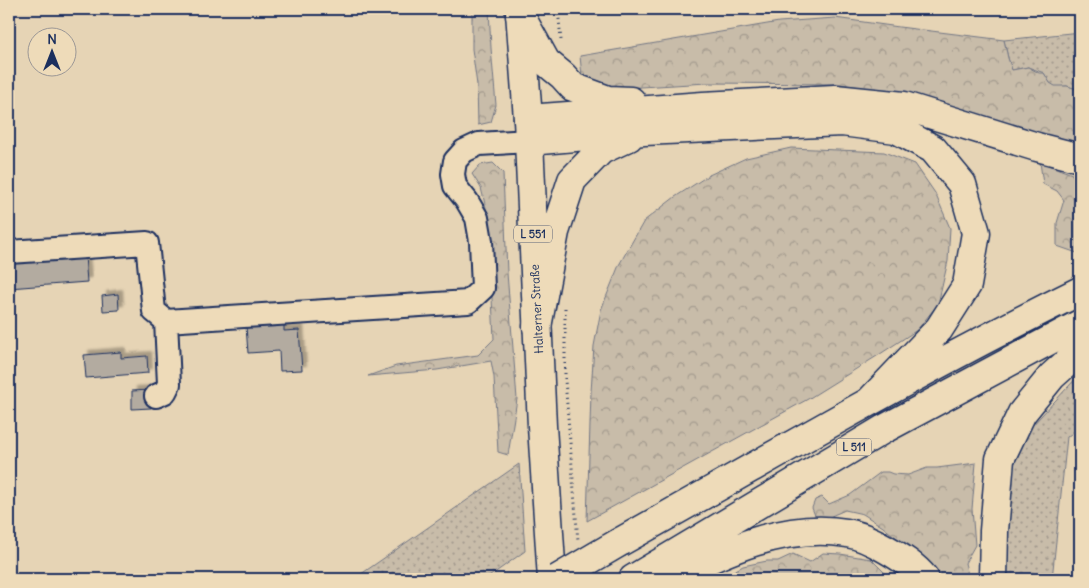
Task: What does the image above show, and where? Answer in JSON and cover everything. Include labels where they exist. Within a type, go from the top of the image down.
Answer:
[{"type":"main road","points":[[520,12],[546,62],[573,87],[608,100],[703,106]]},
{"type":"main road","name":"Halterner Straße","points":[[520,12],[529,130],[542,426],[552,579]]},
{"type":"main road","points":[[529,130],[703,106],[835,99],[904,106],[1037,147],[1080,158]]},
{"type":"main road","points":[[529,130],[644,131],[842,122],[896,129],[933,149],[962,184],[976,233],[967,285],[939,329],[870,401]]},
{"type":"main road","points":[[537,326],[555,232],[572,180],[601,150],[644,131]]},
{"type":"main road","name":"L 511","points":[[557,579],[870,401],[1080,291]]},
{"type":"main road","name":"L 511","points":[[633,579],[884,429],[1080,324]]},
{"type":"main road","points":[[993,579],[994,531],[1000,459],[1022,413],[1052,376],[1080,351]]},
{"type":"main road","points":[[668,579],[745,545],[779,534],[815,530],[848,533],[874,542],[901,557],[925,579]]},
{"type":"lane","points":[[9,252],[147,243],[154,311],[166,321],[468,302],[484,288],[481,241],[477,218],[456,186],[453,174],[455,161],[464,151],[479,144],[529,130]]},
{"type":"lane","points":[[156,396],[165,392],[170,384],[166,321]]},
{"type":"path","points":[[558,9],[561,42]]},
{"type":"path","points":[[565,307],[565,380],[579,549]]},
{"type":"green space","points":[[472,9],[489,9],[496,105],[491,122],[478,125],[477,85],[472,49]]},
{"type":"green space","points":[[835,18],[1004,40],[1012,70],[1028,67],[1039,73],[1044,73],[1050,83],[1055,86],[1067,86],[1080,90],[1080,145],[1040,135],[911,94],[839,84],[707,83],[608,89],[582,76],[580,56],[779,22]]},
{"type":"green space","points":[[1080,32],[1080,90],[1067,86],[1055,87],[1044,73],[1028,67],[1012,70],[1004,40]]},
{"type":"green space","points":[[791,148],[884,152],[915,164],[935,193],[950,228],[948,261],[938,304],[917,330],[808,399],[587,521],[594,346],[601,310],[619,265],[644,221],[675,197],[709,175],[746,158]]},
{"type":"green space","points":[[1040,162],[1080,177],[1080,254],[1057,246],[1057,223],[1064,200],[1057,191],[1043,184]]},
{"type":"green space","points":[[493,163],[503,173],[507,273],[517,399],[508,455],[498,452],[494,377],[491,361],[437,370],[368,376],[396,366],[478,355],[494,339],[488,216],[481,188],[472,174],[480,165]]},
{"type":"green space","points":[[1080,374],[1080,427],[1067,437],[1052,579],[1004,579],[1005,486],[1029,429]]},
{"type":"green space","points":[[976,463],[972,509],[975,545],[965,563],[969,579],[940,579],[903,543],[863,514],[845,510],[829,517],[816,518],[812,508],[815,500],[822,497],[829,504],[850,495],[881,472],[908,475],[927,468]]},
{"type":"green space","points":[[519,464],[525,551],[486,579],[354,579]]},
{"type":"green space","points":[[823,553],[871,559],[891,579],[719,579],[743,566],[767,561],[778,561],[793,554],[810,562]]},
{"type":"building","points":[[85,256],[87,282],[9,288],[9,261]]},
{"type":"building","points":[[118,294],[119,310],[103,311],[102,296]]},
{"type":"building","points":[[284,323],[284,331],[299,330],[302,370],[280,371],[279,351],[248,353],[246,326]]},
{"type":"building","points":[[121,352],[121,358],[147,356],[148,373],[86,378],[84,355]]},
{"type":"building","points":[[150,390],[151,408],[132,409],[132,391]]}]
